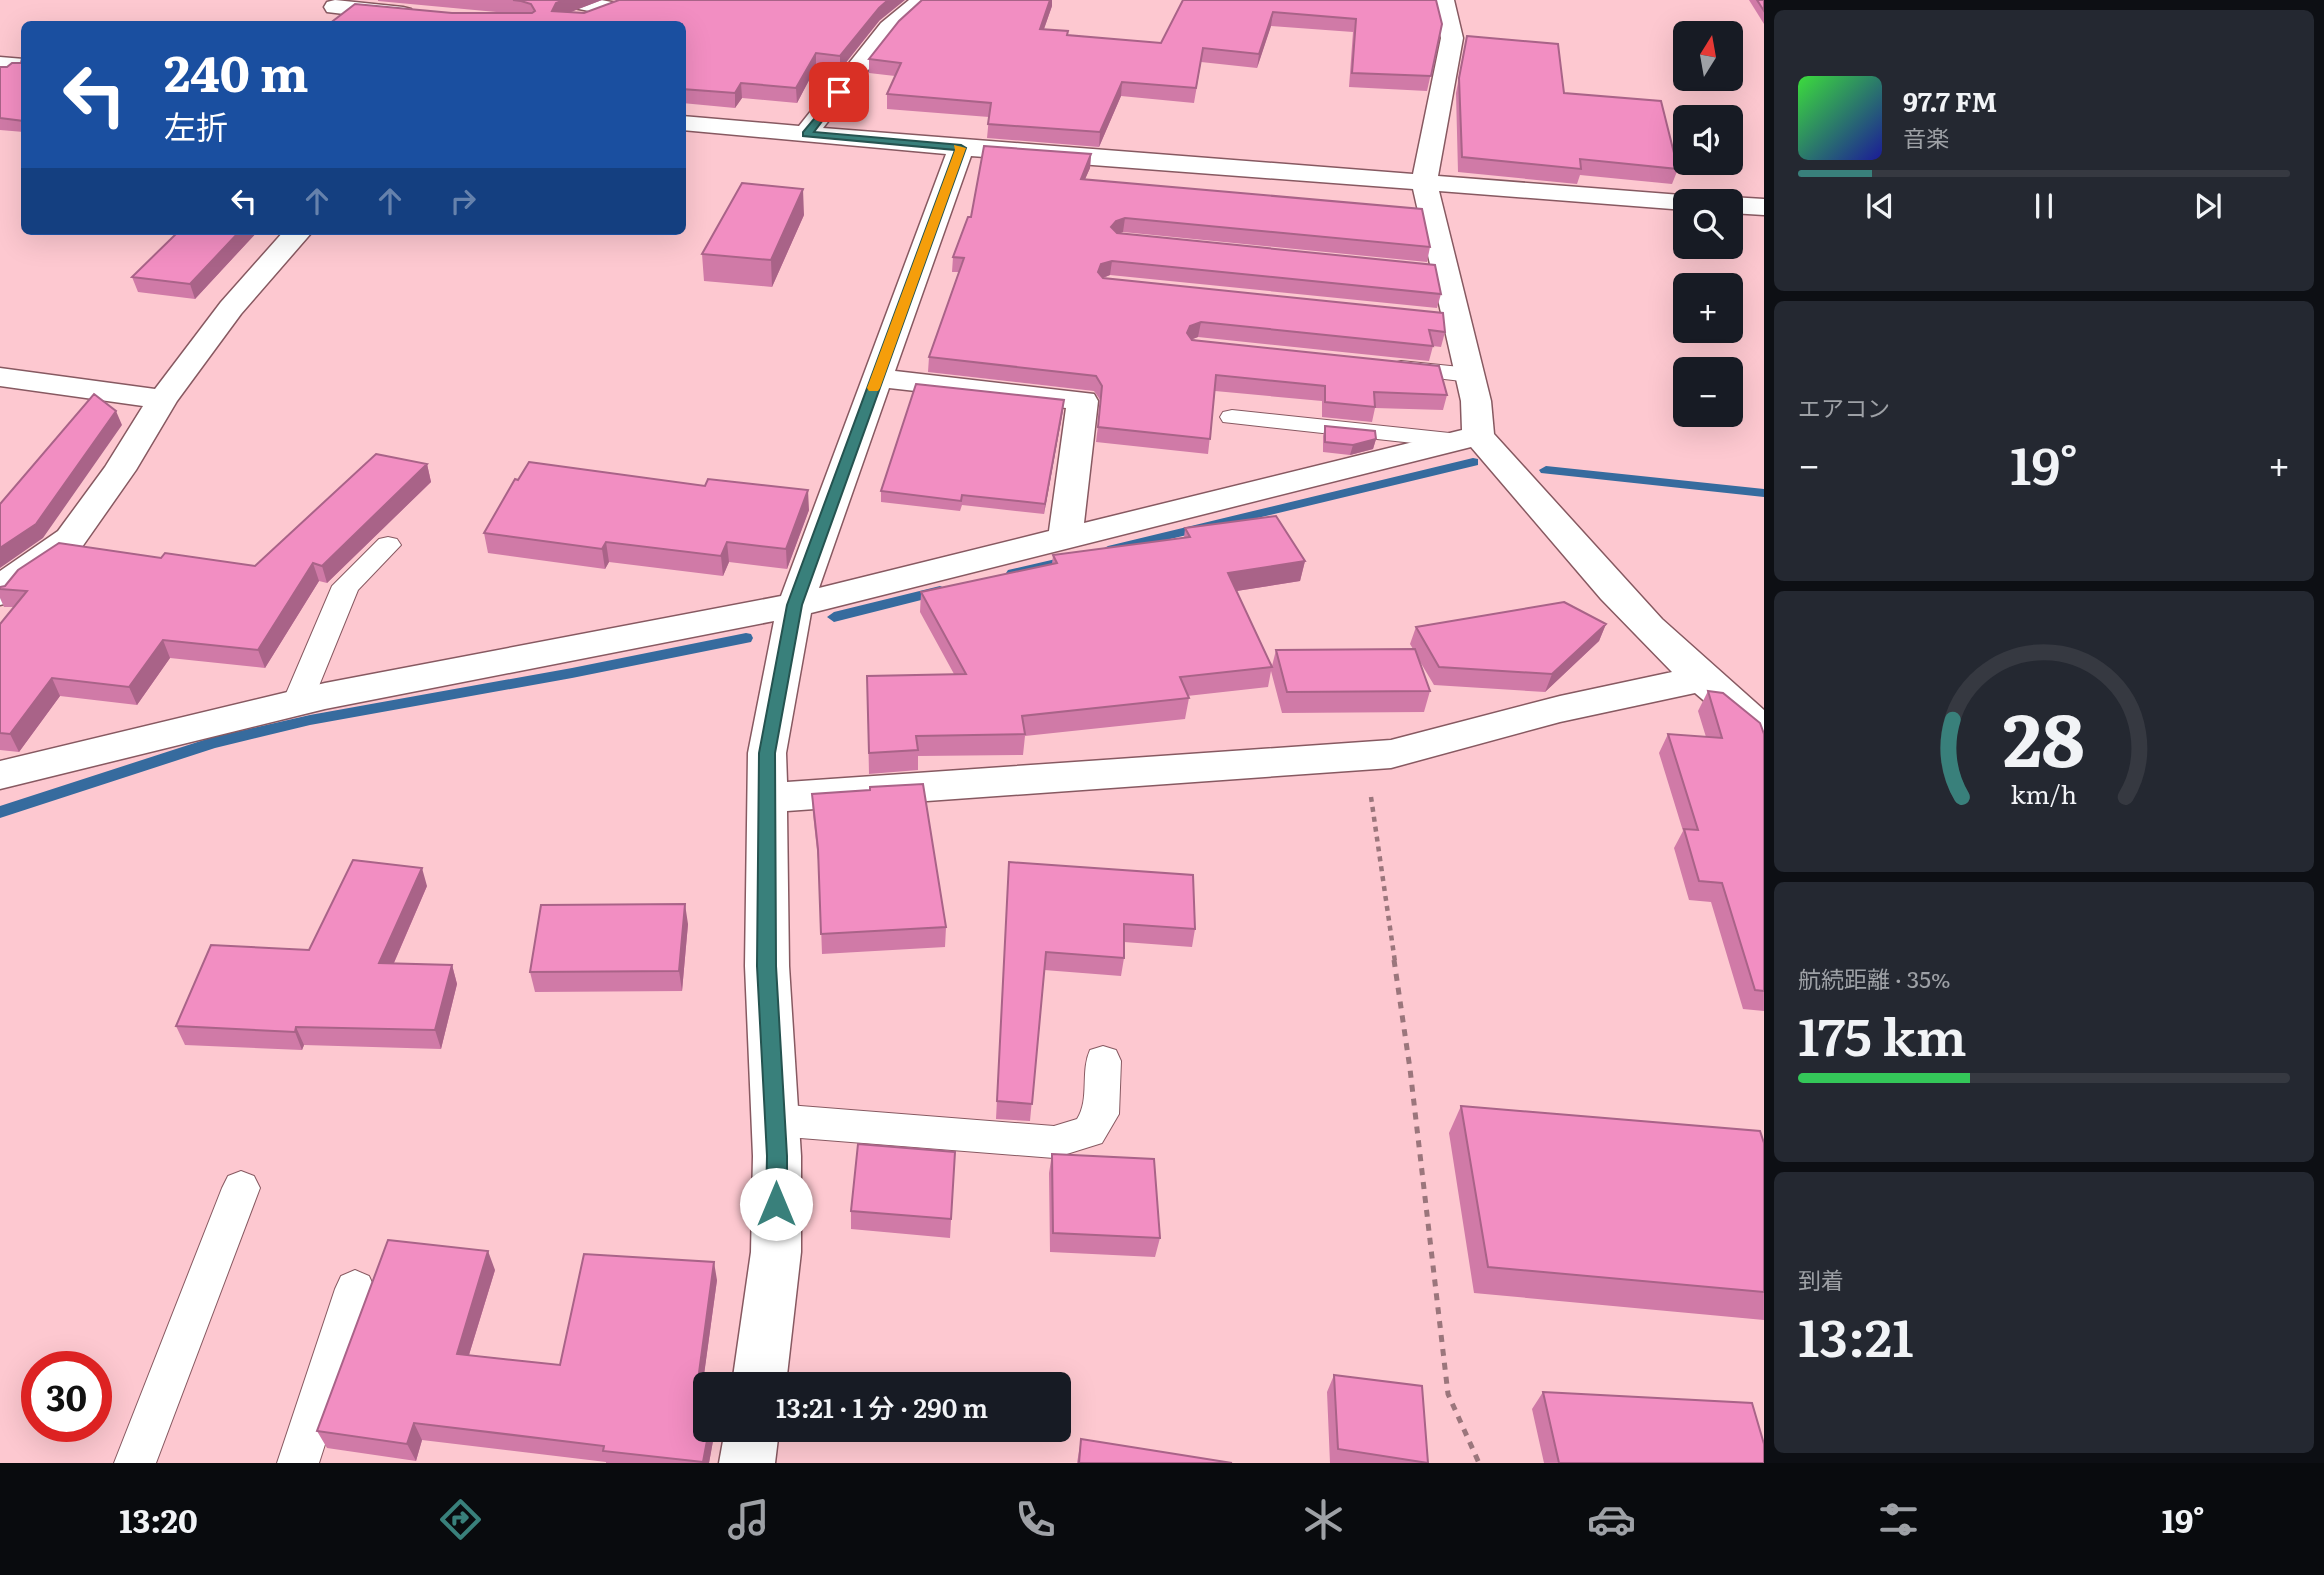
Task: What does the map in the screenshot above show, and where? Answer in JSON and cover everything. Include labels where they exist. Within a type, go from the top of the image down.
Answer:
[{"type":"street","points":[[567,0],[619,4]]},
{"type":"street","points":[[806,134],[889,28],[922,0]]},
{"type":"street","points":[[1443,0],[1452,38],[1424,182],[1431,271],[1442,318],[1470,375],[1476,401],[1468,439]]},
{"type":"street","points":[[320,21],[339,4],[429,16]]},
{"type":"street","points":[[575,21],[619,4]]},
{"type":"street","points":[[0,64],[21,66]]},
{"type":"street","points":[[686,123],[961,148],[1673,201]]},
{"type":"street","points":[[761,1372],[776,1251],[775,1120],[766,966],[767,753],[794,605],[961,148]]},
{"type":"street","points":[[1743,206],[1764,208]]},
{"type":"street","points":[[0,594],[13,578],[70,539],[120,470],[163,399],[231,308],[295,235]]},
{"type":"street","points":[[0,377],[163,399]]},
{"type":"street","points":[[877,378],[1083,401],[1065,538]]},
{"type":"street","points":[[0,775],[297,703],[794,605],[1468,439]]},
{"type":"street","points":[[1468,439],[1620,598],[1735,708],[1764,730]]},
{"type":"street","points":[[767,797],[1391,754],[1560,709],[1704,678]]},
{"type":"street","points":[[747,1463],[750,1442]]},
{"type":"lane","points":[[1375,365],[1470,375]]},
{"type":"lane","points":[[1232,417],[1468,439]]},
{"type":"lane","points":[[297,703],[346,586],[388,545]]},
{"type":"lane","points":[[775,1120],[1054,1142],[1089,1132],[1101,1114],[1102,1061]]},
{"type":"lane","points":[[135,1463],[241,1188]]},
{"type":"lane","points":[[298,1463],[355,1289]]},
{"type":"path","points":[[1365,756],[1410,1069],[1448,1394],[1479,1463]]},
{"type":"building","points":[[513,0],[564,0],[556,3],[552,11],[584,13],[619,0],[888,0],[840,56],[816,53],[796,88],[741,83],[735,93],[686,89],[686,21],[333,21],[355,4],[452,13],[535,11],[531,4]]},
{"type":"building","points":[[922,0],[1050,0],[1040,29],[1068,31],[1067,35],[1161,43],[1183,0],[1436,0],[1442,24],[1431,76],[1352,73],[1356,19],[1273,12],[1259,54],[1203,48],[1196,88],[1122,82],[1100,132],[988,124],[991,103],[887,94],[901,63],[869,59],[899,21]]},
{"type":"building","points":[[1757,0],[1764,0],[1764,11]]},
{"type":"building","points":[[1467,36],[1558,44],[1564,93],[1661,101],[1673,149],[1673,168],[1580,159],[1581,169],[1462,157],[1459,78]]},
{"type":"building","points":[[12,63],[21,63],[21,121],[0,118],[0,67],[7,67]]},
{"type":"building","points":[[984,146],[1091,154],[1081,179],[1422,209],[1430,247],[1125,218],[1116,221],[1111,227],[1117,233],[1435,265],[1441,294],[1112,261],[1101,264],[1098,272],[1103,278],[1443,313],[1445,332],[1429,330],[1433,346],[1201,322],[1190,326],[1187,333],[1192,340],[1439,366],[1447,395],[1374,392],[1375,407],[1325,402],[1325,386],[1216,375],[1210,439],[1098,427],[1102,386],[1096,376],[929,357],[964,258],[953,257],[968,217],[971,217]]},
{"type":"building","points":[[742,183],[803,189],[771,260],[702,254]]},
{"type":"building","points":[[175,235],[236,235],[190,284],[132,277]]},
{"type":"building","points":[[916,384],[1064,400],[1045,504],[962,495],[961,501],[881,491]]},
{"type":"building","points":[[94,394],[116,411],[36,524],[0,548],[0,504]]},
{"type":"building","points":[[1325,426],[1375,431],[1376,439],[1353,445],[1325,442]]},
{"type":"building","points":[[376,454],[427,464],[322,566],[313,563],[258,650],[163,640],[129,687],[52,678],[10,734],[0,733],[0,624],[27,591],[0,587],[5,586],[18,570],[59,543],[161,558],[165,553],[255,566]]},
{"type":"building","points":[[529,462],[705,486],[708,479],[808,490],[786,549],[727,542],[721,556],[606,542],[602,549],[484,533],[515,479],[518,480]]},
{"type":"building","points":[[1276,516],[1305,561],[1228,573],[1272,667],[1180,677],[1189,698],[1022,716],[1025,734],[916,736],[918,750],[869,753],[867,676],[966,674],[921,592],[1057,563],[1053,555],[1190,537],[1185,528]]},
{"type":"building","points":[[1564,602],[1606,624],[1552,674],[1439,667],[1416,627]]},
{"type":"building","points":[[1415,649],[1430,691],[1287,692],[1276,650]]},
{"type":"building","points":[[1708,691],[1723,693],[1760,723],[1764,734],[1764,991],[1755,990],[1722,883],[1699,881],[1684,829],[1698,830],[1668,734],[1722,738]]},
{"type":"building","points":[[923,784],[946,927],[821,934],[818,849],[812,794]]},
{"type":"building","points":[[353,860],[422,868],[379,963],[452,965],[435,1030],[296,1027],[295,1032],[176,1026],[211,945],[309,950]]},
{"type":"building","points":[[1009,862],[1193,875],[1195,929],[1124,924],[1124,958],[1046,952],[1032,1104],[997,1101]]},
{"type":"building","points":[[685,904],[679,971],[530,972],[541,905]]},
{"type":"building","points":[[1461,1106],[1760,1131],[1764,1143],[1764,1292],[1488,1267]]},
{"type":"building","points":[[858,1144],[955,1152],[951,1219],[851,1211]]},
{"type":"building","points":[[1052,1154],[1154,1159],[1160,1238],[1053,1233]]},
{"type":"building","points":[[388,1240],[488,1251],[457,1354],[560,1365],[584,1254],[714,1262],[699,1372],[693,1372],[693,1442],[707,1442],[703,1462],[603,1451],[604,1446],[414,1423],[407,1444],[317,1431]]},
{"type":"building","points":[[1334,1375],[1422,1386],[1428,1463],[1338,1449]]},
{"type":"building","points":[[1543,1392],[1752,1403],[1764,1444],[1764,1463],[1559,1463]]},
{"type":"building","points":[[1081,1439],[1232,1463],[1079,1463]]},
{"type":"waterway","points":[[1108,550],[1473,462]]},
{"type":"waterway","points":[[1546,470],[1764,493]]},
{"type":"waterway","points":[[1013,573],[1073,559]]},
{"type":"waterway","points":[[834,617],[940,591]]},
{"type":"waterway","points":[[0,812],[213,743],[310,720],[572,673],[746,638]]},
{"type":"slow traffic","points":[[873,388],[961,148],[958,148]]},
{"type":"route","points":[[776,1204],[777,1156],[766,966],[767,753],[794,605],[961,148],[806,134],[839,92]]}]
